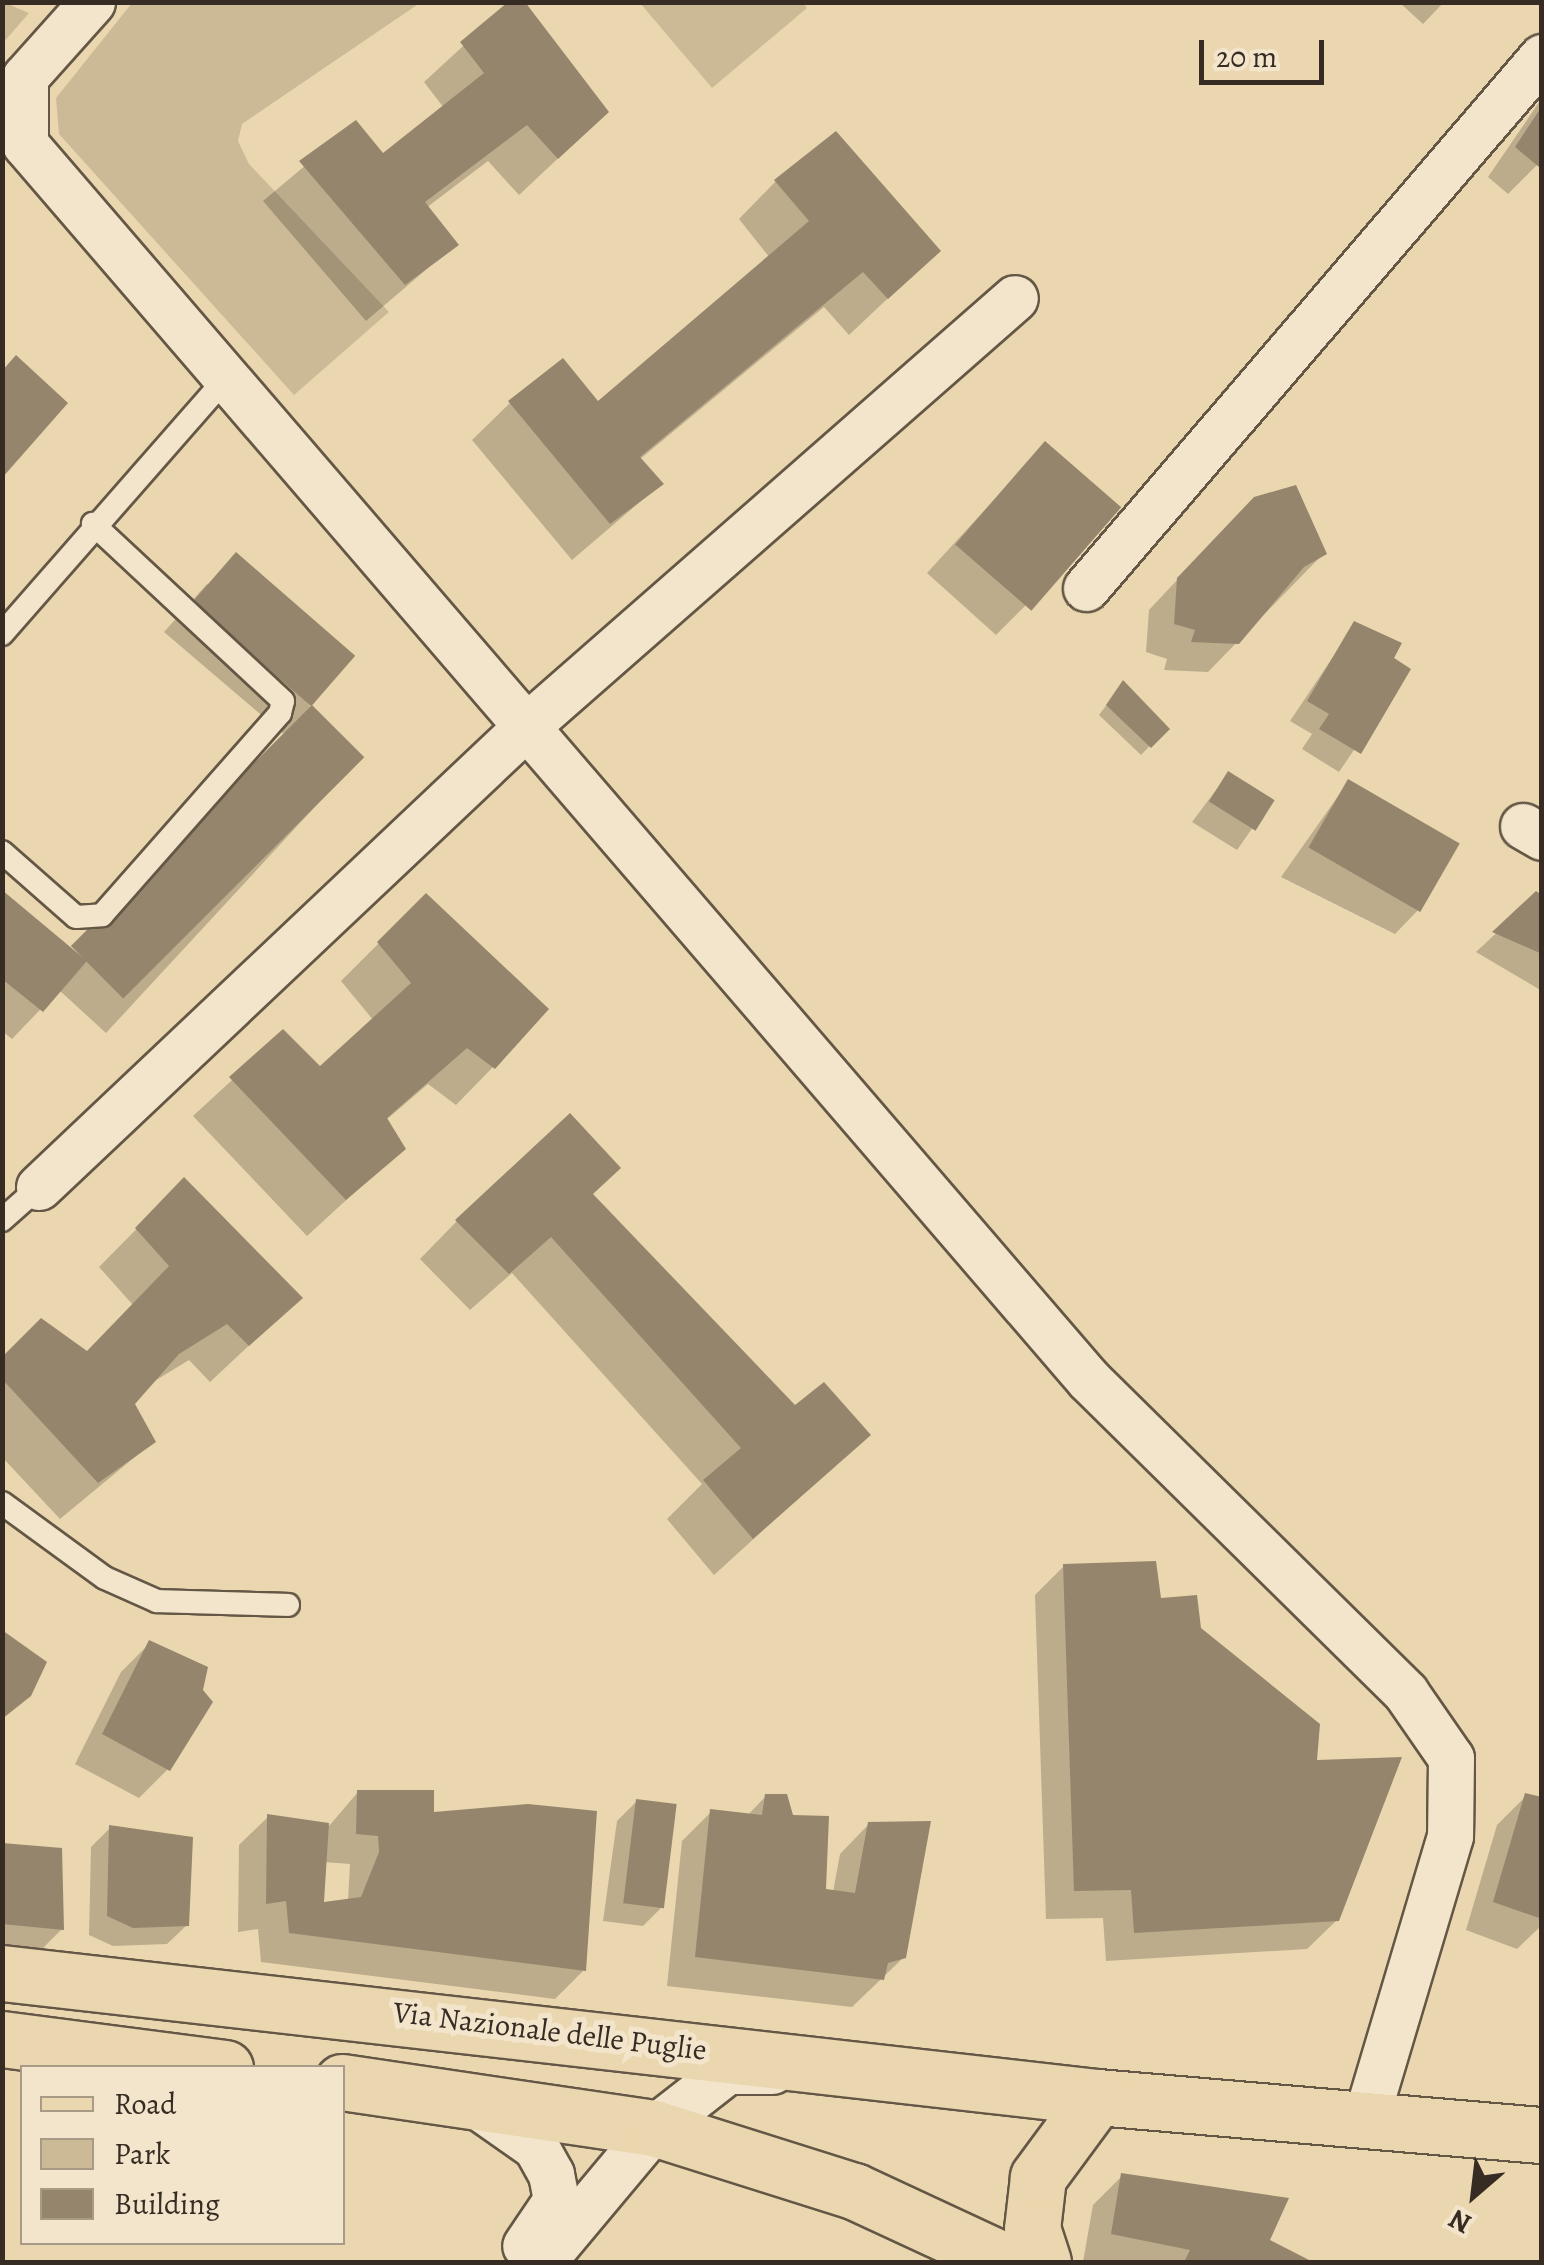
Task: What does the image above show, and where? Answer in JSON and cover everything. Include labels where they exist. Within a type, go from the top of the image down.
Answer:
[{"type":"main road","name":"Via Nazionale delle Puglie","points":[[2,1973],[874,2068],[1096,2098],[1367,2114],[1542,2135]]},
{"type":"main road","points":[[2,2039],[202,2065]]},
{"type":"main road","points":[[345,2082],[654,2128],[854,2191],[1007,2262]]},
{"type":"main road","points":[[1043,2262],[1032,2229],[1038,2177],[1096,2098]]},
{"type":"street","points":[[92,2],[25,77],[26,144],[529,724],[1089,1380],[1406,1693],[1451,1758],[1450,1836],[1367,2114]]},
{"type":"street","points":[[1086,588],[1542,58]]},
{"type":"street","points":[[39,1187],[529,724],[1015,298]]},
{"type":"street","points":[[542,2262],[654,2128],[727,2072],[874,2068]]},
{"type":"street","points":[[466,2098],[536,2147],[551,2174],[556,2200],[514,2262]]},
{"type":"lane","points":[[2,634],[93,524],[228,376]]},
{"type":"lane","points":[[2,852],[76,917],[102,915],[280,713],[283,702],[93,524]]},
{"type":"lane","points":[[2,1220],[39,1187]]},
{"type":"lane","points":[[2,1503],[105,1578],[157,1601],[288,1605]]},
{"type":"green space","points":[[802,2],[807,8],[712,88],[640,3]]},
{"type":"green space","points":[[2,3],[29,13],[3,43]]},
{"type":"green space","points":[[132,3],[420,3],[242,124],[238,141],[249,164],[389,312],[294,395],[59,134],[56,98]]},
{"type":"building","points":[[508,2],[525,2],[609,112],[558,159],[527,125],[425,202],[459,245],[405,285],[299,161],[356,120],[383,153],[484,73],[460,42]]},
{"type":"building","points":[[1542,106],[1542,164],[1539,167],[1515,147]]},
{"type":"building","points":[[836,131],[941,251],[888,299],[863,272],[640,457],[664,484],[610,524],[508,401],[563,358],[598,401],[809,221],[774,180]]},
{"type":"building","points":[[16,355],[68,403],[2,478],[2,371]]},
{"type":"building","points":[[1045,441],[1121,507],[1031,611],[955,544]]},
{"type":"building","points":[[1296,485],[1327,554],[1304,567],[1239,644],[1191,642],[1195,630],[1174,624],[1177,578],[1254,497]]},
{"type":"building","points":[[236,552],[355,656],[311,706],[192,603]]},
{"type":"building","points":[[1354,621],[1402,643],[1394,658],[1411,669],[1361,754],[1319,729],[1329,714],[1307,701]]},
{"type":"building","points":[[1123,680],[1170,729],[1151,748],[1106,705]]},
{"type":"building","points":[[312,705],[364,757],[123,998],[71,946]]},
{"type":"building","points":[[1228,771],[1275,800],[1256,831],[1209,802]]},
{"type":"building","points":[[1348,779],[1460,844],[1420,912],[1308,847]]},
{"type":"building","points":[[2,890],[87,961],[43,1012],[2,979]]},
{"type":"building","points":[[1536,891],[1542,895],[1542,954],[1492,932]]},
{"type":"building","points":[[426,893],[549,1009],[495,1069],[467,1048],[387,1118],[406,1149],[346,1200],[229,1077],[283,1029],[320,1066],[411,983],[377,942]]},
{"type":"building","points":[[570,1113],[621,1168],[593,1194],[795,1405],[824,1382],[871,1435],[753,1539],[703,1480],[741,1448],[551,1237],[509,1274],[455,1220]]},
{"type":"building","points":[[184,1177],[303,1298],[249,1346],[227,1324],[179,1354],[135,1404],[156,1442],[98,1483],[2,1379],[2,1357],[41,1318],[87,1351],[169,1266],[135,1228]]},
{"type":"building","points":[[1156,1561],[1161,1598],[1197,1595],[1201,1628],[1320,1724],[1317,1760],[1402,1757],[1339,1921],[1134,1933],[1131,1890],[1074,1891],[1063,1564]]},
{"type":"building","points":[[2,1630],[47,1662],[31,1696],[2,1719]]},
{"type":"building","points":[[149,1640],[208,1667],[203,1690],[213,1702],[170,1771],[102,1734]]},
{"type":"building","points":[[357,1790],[434,1790],[434,1812],[528,1804],[597,1811],[586,1971],[289,1933],[286,1901],[266,1904],[267,1814],[329,1823],[324,1902],[361,1897],[379,1852],[378,1836],[356,1834]]},
{"type":"building","points":[[1525,1793],[1542,1797],[1542,1919],[1493,1902]]},
{"type":"building","points":[[765,1794],[787,1794],[793,1815],[829,1816],[826,1889],[855,1893],[868,1822],[931,1821],[906,1958],[888,1963],[884,1980],[695,1957],[710,1809],[762,1815]]},
{"type":"building","points":[[636,1799],[677,1804],[664,1908],[623,1903]]},
{"type":"building","points":[[109,1825],[193,1837],[189,1926],[133,1928],[107,1916]]},
{"type":"building","points":[[2,1843],[62,1848],[64,1930],[2,1924]]},
{"type":"building","points":[[1121,2173],[1289,2198],[1270,2240],[1313,2262],[1184,2262],[1190,2250],[1111,2234]]}]
